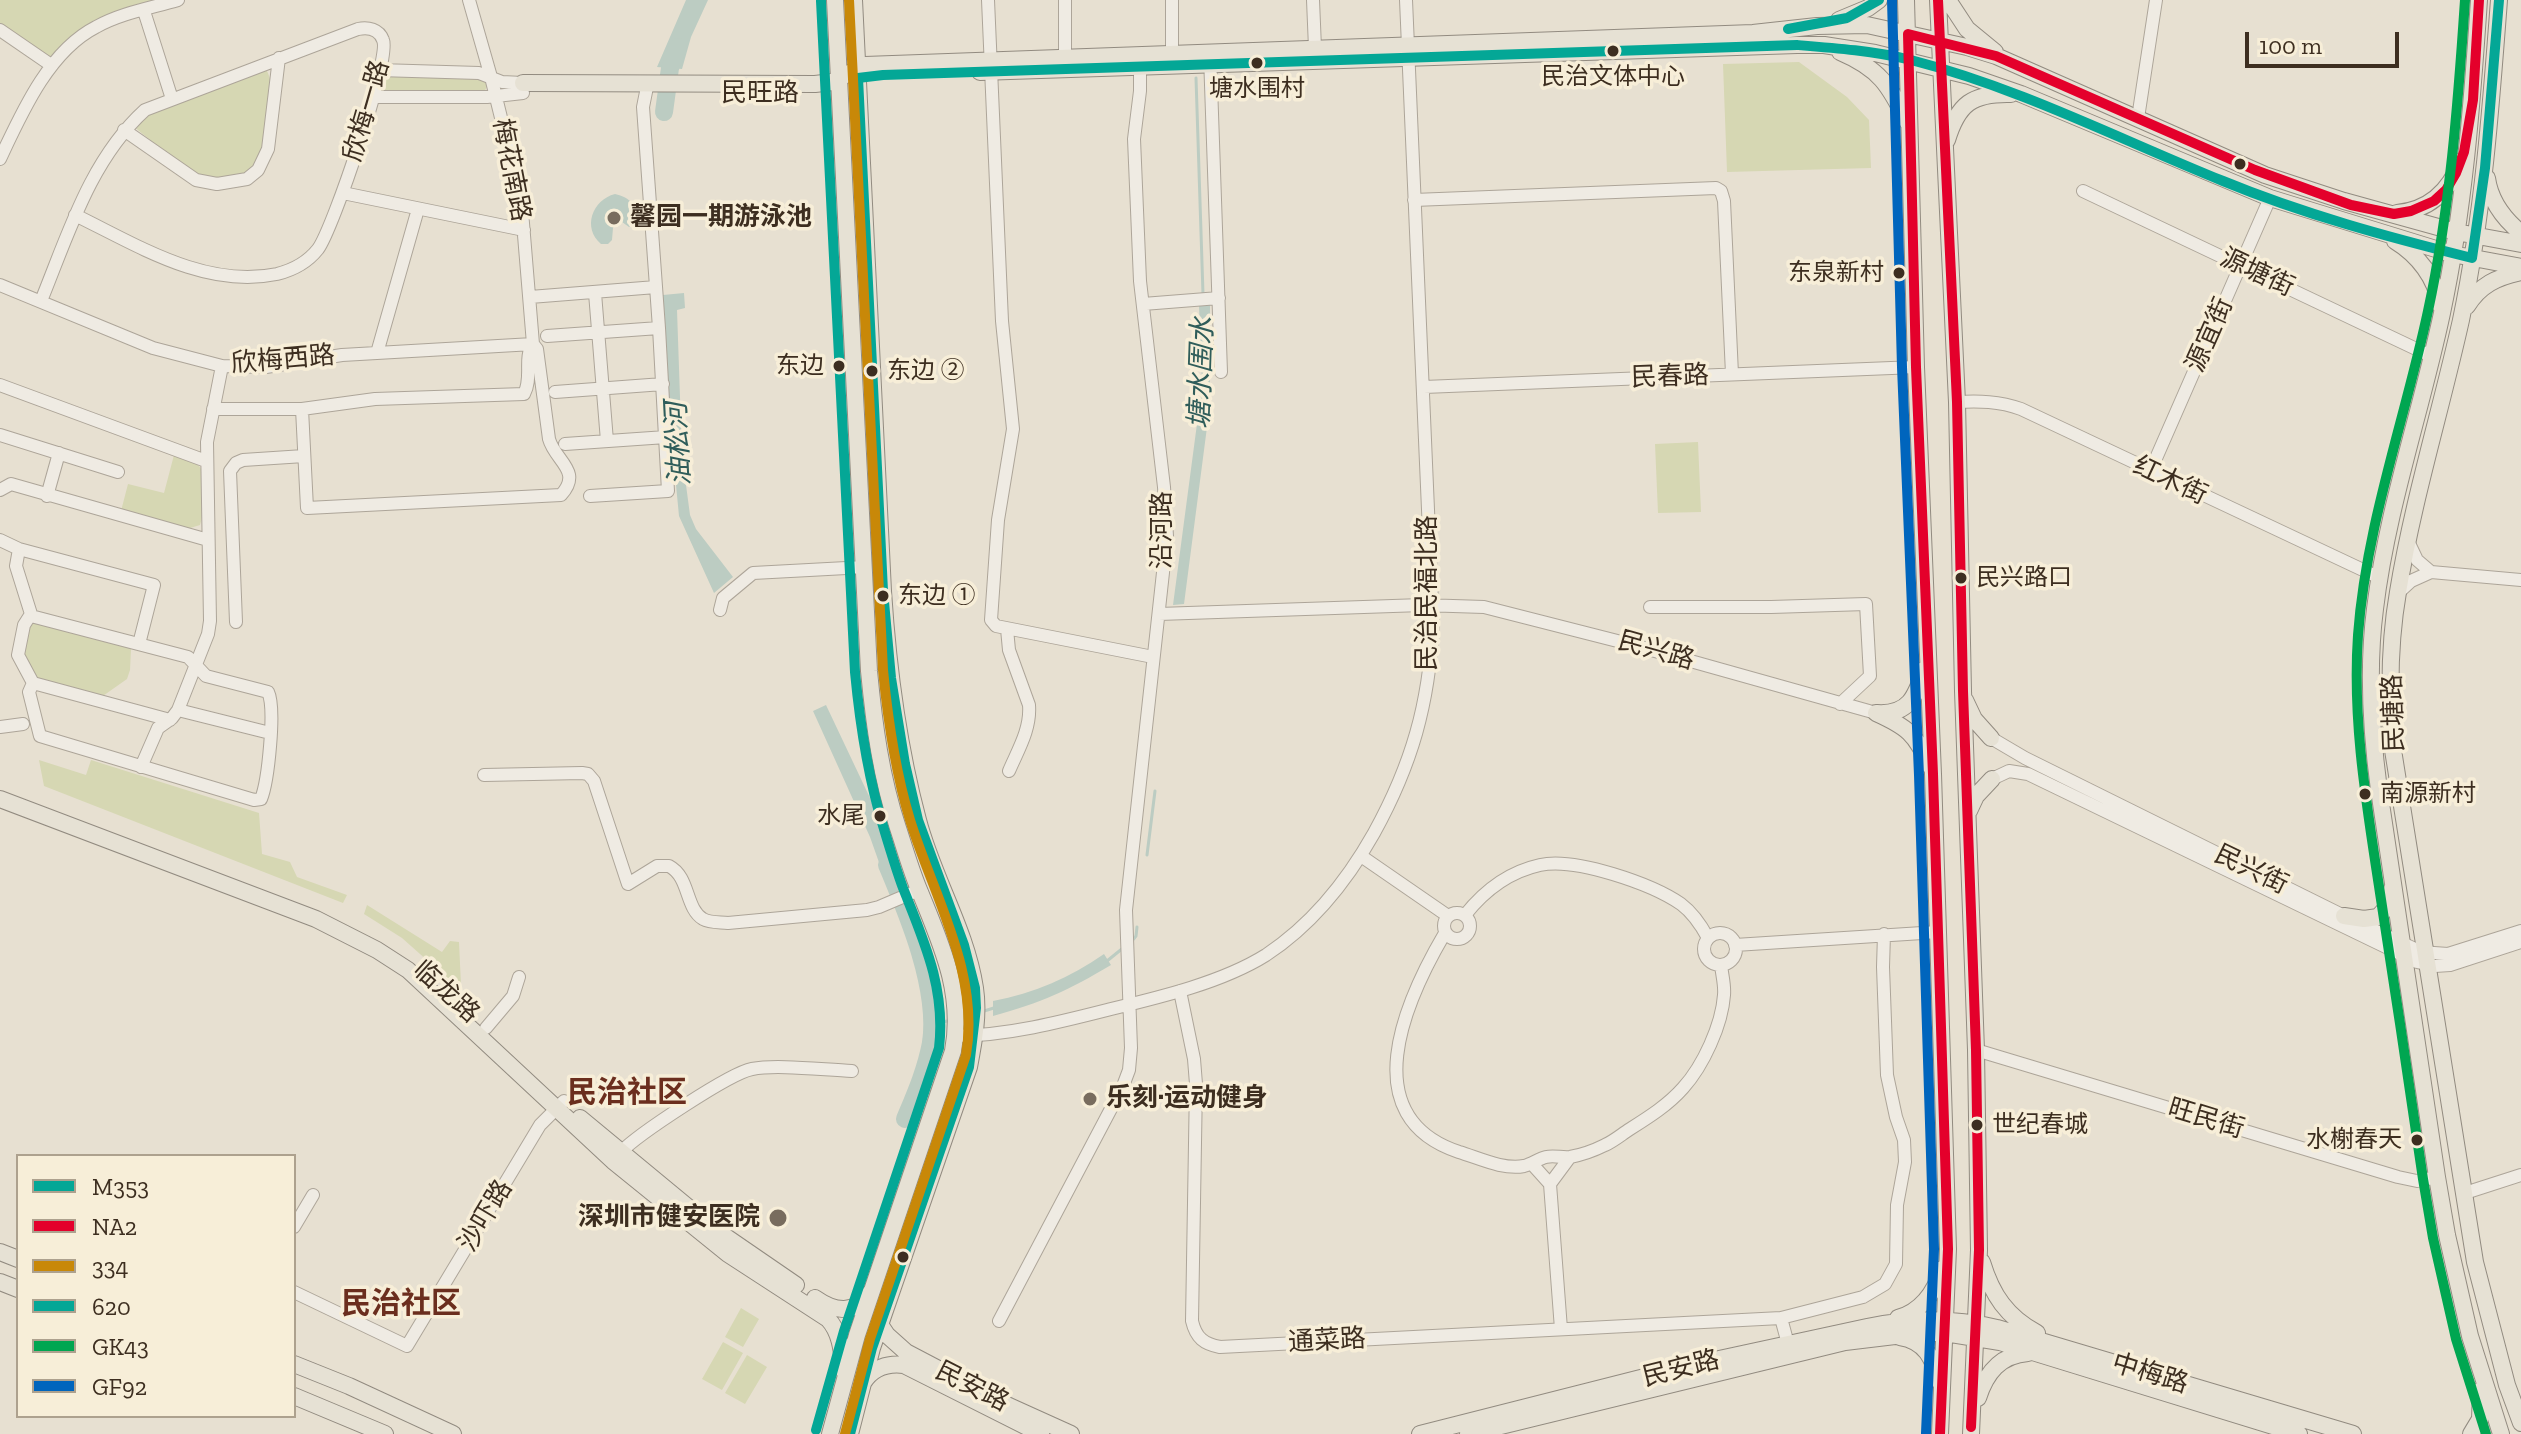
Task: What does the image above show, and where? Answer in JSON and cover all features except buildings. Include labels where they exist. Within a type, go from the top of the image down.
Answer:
[{"type":"main road","points":[[830,1434],[844,1378],[927,1132],[956,1023],[946,953],[913,893],[886,789],[874,724],[835,0]]},
{"type":"main road","points":[[850,1434],[881,1320],[969,1067],[976,1020],[969,956],[918,823],[895,715],[883,591],[854,0]]},
{"type":"main road","points":[[1826,25],[1868,8],[1879,0]]},
{"type":"main road","points":[[1906,0],[1948,1249],[1940,1434]]},
{"type":"main road","points":[[1938,0],[1957,402],[1963,691],[1976,1050],[1979,1250],[1971,1434]]},
{"type":"main road","points":[[1948,0],[1967,29],[2010,62],[2265,175],[2456,232],[2521,244]]},
{"type":"main road","name":"民塘路","points":[[2479,0],[2468,144],[2442,314],[2380,578],[2372,632],[2371,721],[2450,1249],[2481,1372],[2501,1434]]},
{"type":"main road","name":"民塘路","points":[[2499,0],[2476,237],[2461,318],[2397,593],[2390,711],[2393,750],[2475,1262],[2507,1385],[2521,1423]]},
{"type":"main road","name":"民旺路","points":[[1210,58],[1315,48],[1408,52],[1753,33],[1826,25],[1867,25],[1967,47],[2010,62]]},
{"type":"main road","points":[[1824,45],[1864,64],[1882,77],[1911,129]]},
{"type":"main road","name":"民旺路","points":[[523,88],[685,89],[839,85],[876,64],[990,66],[1408,52],[1824,45],[1875,53],[1992,83],[2270,198],[2452,254],[2521,270]]},
{"type":"main road","name":"民旺路","points":[[990,66],[1065,58],[1140,62]]},
{"type":"main road","points":[[1944,149],[1952,125],[1966,104],[1981,95],[2021,94]]},
{"type":"main road","points":[[2387,213],[2409,212],[2436,199],[2450,184],[2468,144]]},
{"type":"main road","points":[[2485,168],[2492,196],[2510,224],[2521,233]]},
{"type":"main road","points":[[2384,234],[2403,245],[2434,281],[2442,314]]},
{"type":"main road","points":[[2461,318],[2476,292],[2488,282],[2521,270]]},
{"type":"main road","points":[[1876,713],[1895,712],[1908,704],[1916,694],[1928,659]]},
{"type":"main road","points":[[1963,691],[1967,708],[1991,738]]},
{"type":"main road","points":[[1876,713],[1915,736],[1933,774]]},
{"type":"main road","points":[[1967,821],[1972,803],[1992,779]]},
{"type":"main road","name":"临龙路","points":[[0,789],[345,920],[407,957],[486,1028],[560,1105],[592,1144],[719,1247],[824,1310]]},
{"type":"main road","name":"临龙路","points":[[0,799],[316,919],[408,970],[560,1105],[713,1228],[824,1310]]},
{"type":"main road","points":[[2344,916],[2368,919],[2382,915],[2389,905],[2393,879]]},
{"type":"main road","points":[[1871,1332],[1916,1310],[1934,1290],[1948,1249]]},
{"type":"main road","points":[[1979,1250],[1989,1282],[2003,1308],[2022,1325],[2067,1348]]},
{"type":"main road","points":[[824,1310],[851,1309],[873,1291]]},
{"type":"main road","points":[[824,1310],[839,1338],[844,1378]]},
{"type":"main road","points":[[881,1320],[881,1326],[891,1341],[915,1364]]},
{"type":"main road","name":"民安路","points":[[1468,1434],[1816,1349],[1871,1332],[1889,1322],[1945,1326]]},
{"type":"main road","name":"中梅路","points":[[1945,1326],[2067,1348],[2353,1434]]},
{"type":"main road","name":"中梅路","points":[[1976,1330],[2041,1355],[2276,1431],[2299,1434]]},
{"type":"main road","points":[[1871,1332],[1912,1339],[1926,1348],[1943,1398]]},
{"type":"main road","name":"民安路","points":[[1420,1434],[1696,1364],[1788,1344],[1871,1332]]},
{"type":"main road","points":[[1972,1415],[1985,1380],[1998,1364],[2015,1355],[2041,1355]]},
{"type":"main road","points":[[863,1383],[870,1373],[884,1367],[915,1364]]},
{"type":"main road","name":"民安路","points":[[915,1364],[1041,1434]]},
{"type":"main road","name":"民安路","points":[[915,1364],[1071,1434]]},
{"type":"main road","points":[[296,1365],[453,1434]]},
{"type":"main road","points":[[2471,1434],[2480,1419],[2481,1372]]},
{"type":"main road","points":[[2507,1385],[2521,1400]]},
{"type":"main road","points":[[296,1397],[385,1434]]},
{"type":"street","points":[[0,159],[51,65],[77,38],[96,27],[178,0]]},
{"type":"street","name":"梅花南路","points":[[469,0],[517,178],[533,344]]},
{"type":"street","points":[[988,0],[1002,321],[1013,429],[998,520],[991,620],[993,625],[1007,629],[1153,657]]},
{"type":"street","points":[[1065,0],[1065,58]]},
{"type":"street","points":[[1172,0],[1172,60]]},
{"type":"street","points":[[1313,0],[1315,48]]},
{"type":"street","name":"民治民福北路","points":[[956,1023],[976,1020],[1011,1032],[1180,991],[1263,957],[1306,924],[1347,879],[1401,781],[1418,727],[1429,672],[1433,606],[1406,0]]},
{"type":"street","points":[[2138,118],[2156,0]]},
{"type":"street","points":[[144,11],[172,99]]},
{"type":"street","name":"欣梅一路","points":[[41,301],[75,215],[98,171],[124,130],[145,110],[358,29],[366,28],[379,34],[385,44],[373,97],[343,193],[319,247],[299,266],[264,276],[222,276],[197,270],[148,250],[75,215]]},
{"type":"street","points":[[0,30],[51,65]]},
{"type":"street","points":[[124,130],[196,180],[217,184],[247,179],[258,170],[268,149],[279,58]]},
{"type":"street","points":[[1210,58],[1215,298],[1221,372]]},
{"type":"street","name":"沿河路","points":[[999,1321],[1129,1070],[1128,889],[1153,657],[1162,614],[1167,514],[1143,304],[1134,139],[1140,62]]},
{"type":"street","name":"民旺路","points":[[379,70],[479,73],[523,88]]},
{"type":"street","points":[[590,496],[668,491],[643,107],[650,87]]},
{"type":"street","name":"民旺路","points":[[373,97],[496,96],[523,88]]},
{"type":"street","points":[[1414,200],[1716,188],[1721,191],[1724,201],[1732,374]]},
{"type":"street","name":"源塘街","points":[[2083,191],[2431,356]]},
{"type":"street","points":[[343,193],[524,230]]},
{"type":"street","name":"源宜街","points":[[2150,472],[2270,198]]},
{"type":"street","points":[[377,353],[418,209]]},
{"type":"street","name":"欣梅西路","points":[[0,285],[153,348],[222,366],[266,367],[342,355],[533,344]]},
{"type":"street","points":[[530,297],[656,287]]},
{"type":"street","points":[[595,293],[607,441]]},
{"type":"street","points":[[1143,304],[1215,298]]},
{"type":"street","points":[[547,336],[659,328]]},
{"type":"street","points":[[213,409],[302,409],[375,399],[520,395],[528,387],[529,349],[533,344],[537,349],[549,439],[565,463],[569,484],[561,495],[307,508],[302,409]]},
{"type":"street","points":[[141,767],[158,728],[178,710],[208,634],[206,461],[222,366]]},
{"type":"street","name":"民春路","points":[[1424,387],[1916,367]]},
{"type":"street","points":[[555,392],[663,384]]},
{"type":"street","points":[[0,385],[206,461]]},
{"type":"street","name":"红木街","points":[[1957,402],[2006,403],[2380,578]]},
{"type":"street","points":[[0,435],[118,472]]},
{"type":"street","points":[[565,444],[666,437]]},
{"type":"street","points":[[47,496],[59,453]]},
{"type":"street","points":[[236,622],[230,471],[243,460],[304,456]]},
{"type":"street","points":[[0,490],[11,484],[208,540]]},
{"type":"street","points":[[0,540],[19,549],[154,585],[139,644]]},
{"type":"street","points":[[2408,541],[2417,560],[2431,572]]},
{"type":"street","points":[[19,549],[16,566],[31,616]]},
{"type":"street","points":[[721,604],[753,573],[865,567]]},
{"type":"street","points":[[2397,593],[2411,581],[2431,572],[2521,580]]},
{"type":"street","points":[[1650,607],[1866,604],[1870,676],[1840,704]]},
{"type":"street","name":"民兴路","points":[[1162,614],[1484,607],[1876,713]]},
{"type":"street","points":[[31,616],[189,658],[206,676],[268,692],[272,701],[270,733],[261,799],[257,801],[40,736],[29,692],[33,683]]},
{"type":"street","points":[[31,616],[24,625],[18,652],[33,683],[170,720]]},
{"type":"street","points":[[1007,629],[1009,650],[1030,714],[1025,736],[1009,771]]},
{"type":"street","points":[[178,710],[270,733]]},
{"type":"street","points":[[0,727],[23,724]]},
{"type":"street","name":"民兴街","points":[[1991,738],[2025,758],[2344,916],[2404,950]]},
{"type":"street","name":"民兴街","points":[[1992,779],[2009,771],[2028,774],[2428,959],[2450,965],[2521,942]]},
{"type":"street","points":[[484,775],[588,774],[594,781],[628,884],[657,866],[674,868],[682,878],[697,913],[711,922],[863,910],[913,893]]},
{"type":"street","points":[[1361,856],[1448,916]]},
{"type":"street","points":[[1465,915],[1481,895],[1510,875],[1541,865],[1561,864],[1597,870],[1659,891],[1683,906],[1708,938]]},
{"type":"street","points":[[1456,913],[1465,915],[1470,925],[1465,936],[1454,939],[1445,933],[1443,925],[1448,916],[1456,913]]},
{"type":"street","name":"民兴街","points":[[2428,959],[2521,931]]},
{"type":"street","points":[[1735,945],[1938,932]]},
{"type":"street","points":[[1445,933],[1422,975],[1402,1029],[1396,1053],[1401,1105],[1410,1122],[1423,1135],[1450,1149],[1495,1164],[1520,1167],[1546,1157],[1570,1157],[1605,1145],[1658,1112],[1684,1088],[1708,1049],[1721,1015],[1724,992],[1721,965]]},
{"type":"street","points":[[1722,933],[1731,938],[1735,945],[1731,960],[1721,965],[1707,959],[1704,947],[1708,938],[1722,933]]},
{"type":"street","name":"通菜路","points":[[1180,991],[1195,1071],[1192,1321],[1200,1340],[1220,1347],[1781,1318],[1876,1291],[1885,1284],[1896,1264],[1897,1205],[1904,1176],[1905,1150],[1887,1075],[1884,934]]},
{"type":"street","points":[[486,1028],[513,996],[519,977]]},
{"type":"street","name":"旺民街","points":[[1976,1050],[2398,1177],[2417,1181],[2437,1177]]},
{"type":"street","points":[[621,1152],[638,1136],[739,1073],[759,1068],[852,1071]]},
{"type":"street","name":"沙吓路","points":[[296,1293],[407,1346],[540,1125],[560,1105]]},
{"type":"street","points":[[1550,1184],[1570,1157]]},
{"type":"street","points":[[1532,1164],[1550,1184],[1561,1329]]},
{"type":"street","points":[[2465,1193],[2521,1175]]},
{"type":"street","points":[[296,1224],[313,1195]]},
{"type":"street","points":[[1781,1318],[1788,1344]]},
{"type":"green space","points":[[0,0],[157,0],[94,21],[49,58],[0,27]]},
{"type":"green space","points":[[1799,62],[1847,97],[1869,120],[1871,168],[1727,172],[1723,64]]},
{"type":"green space","points":[[266,69],[272,90],[265,142],[257,164],[246,173],[221,178],[199,175],[134,127],[145,114]]},
{"type":"green space","points":[[384,76],[484,78],[488,85],[484,92],[382,91]]},
{"type":"green space","points":[[1698,442],[1701,512],[1658,513],[1655,444]]},
{"type":"green space","points":[[174,455],[194,462],[202,470],[204,495],[200,525],[187,529],[121,511],[128,484],[164,493]]},
{"type":"green space","points":[[33,621],[127,645],[131,649],[127,679],[100,698],[34,681],[21,651]]},
{"type":"green space","points":[[39,760],[86,775],[91,760],[259,813],[262,854],[290,862],[297,877],[347,895],[343,903],[44,786]]},
{"type":"green space","points":[[367,905],[442,952],[450,941],[459,942],[461,985],[456,986],[402,938],[364,914]]},
{"type":"green space","points":[[741,1308],[759,1319],[743,1347],[725,1337]]},
{"type":"green space","points":[[723,1342],[743,1353],[722,1390],[702,1379]]},
{"type":"green space","points":[[747,1355],[767,1367],[745,1404],[725,1393]]},
{"type":"water","points":[[686,0],[708,0],[691,37],[682,69],[657,67]]},
{"type":"water","name":"馨园一期游泳池","points":[[615,194],[632,204],[636,223],[629,227],[622,222],[616,223],[612,240],[601,244],[592,230],[592,215],[600,202]]},
{"type":"water","points":[[684,293],[685,308],[677,310],[682,455],[690,515],[696,529],[733,577],[714,593],[679,516],[663,295]]},
{"type":"water","points":[[1199,305],[1210,305],[1210,404],[1184,604],[1173,605],[1202,386]]},
{"type":"water","points":[[826,705],[870,798],[903,885],[893,888],[887,885],[870,837],[813,711]]},
{"type":"water","points":[[911,907],[931,972],[917,974],[911,939],[899,909]]},
{"type":"water","points":[[1104,954],[1111,965],[1096,974],[1040,1001],[993,1016],[993,1001],[1051,984]]},
{"type":"water","points":[[936,990],[936,1050],[922,1045],[926,1015],[922,993]]},
{"type":"water","points":[[917,1066],[931,1070],[911,1121],[899,1118]]},
{"type":"waterway","name":"油松河","points":[[664,112],[670,68],[678,47]]},
{"type":"waterway","name":"塘水围水","points":[[1196,78],[1203,294]]},
{"type":"waterway","name":"塘水围水","points":[[1147,855],[1155,791]]},
{"type":"waterway","name":"油松河","points":[[887,865],[920,952],[932,1022],[926,1063],[905,1119]]},
{"type":"waterway","name":"塘水围水","points":[[1132,941],[1137,927]]},
{"type":"waterway","name":"塘水围水","points":[[1107,961],[1123,948]]},
{"type":"waterway","name":"塘水围水","points":[[981,1012],[997,1007]]},
{"type":"waterway","name":"塘水围水","points":[[935,1024],[951,1020]]},
{"type":"transit line","name":"334","points":[[845,1434],[870,1339],[966,1055],[969,1025],[961,965],[905,802],[885,689],[849,0]]},
{"type":"transit line","name":"M353","points":[[1788,29],[1847,18],[1879,0]]},
{"type":"transit line","name":"GF92","points":[[1892,0],[1934,1249],[1926,1433]]},
{"type":"transit line","name":"NA2","points":[[1938,0],[1957,402],[1963,691],[1976,1050],[1979,1250],[1971,1427]]},
{"type":"transit line","name":"GK43","points":[[2465,0],[2456,117],[2442,234],[2419,351],[2369,553],[2358,635],[2357,700],[2370,829],[2433,1238],[2456,1339],[2486,1434]]},
{"type":"transit line","name":"NA2","points":[[1940,1434],[1948,1249],[1916,367],[1908,34],[1996,56],[2255,170],[2351,205],[2394,214],[2411,211],[2434,201],[2446,190],[2456,173],[2464,152],[2473,100],[2479,0]]},
{"type":"transit line","name":"M353","points":[[850,1434],[872,1348],[969,1067],[976,1008],[975,988],[964,945],[918,820],[891,678],[883,591],[858,78],[1797,45],[1854,50],[1911,60],[1991,85],[2284,204],[2472,258],[2485,168],[2499,0]]},
{"type":"transit line","name":"620","points":[[816,1430],[844,1331],[939,1048],[940,1026],[932,966],[895,866],[873,790],[857,692],[821,1]]},
{"type":"place","name":"民治文体中心","points":[[1613,51]]},
{"type":"place","name":"塘水围村","points":[[1257,63]]},
{"type":"place","name":"馨园一期游泳池","points":[[614,218]]},
{"type":"place","name":"东泉新村","points":[[1899,273]]},
{"type":"place","name":"东边","points":[[839,366]]},
{"type":"place","name":"东边 ②","points":[[872,371]]},
{"type":"place","name":"民兴路口","points":[[1961,578]]},
{"type":"place","name":"东边 ①","points":[[883,596]]},
{"type":"place","name":"南源新村","points":[[2365,794]]},
{"type":"place","name":"水尾","points":[[880,816]]},
{"type":"place","name":"乐刻·运动健身","points":[[1090,1099]]},
{"type":"place","name":"世纪春城","points":[[1977,1125]]},
{"type":"place","name":"水榭春天","points":[[2417,1140]]},
{"type":"place","name":"深圳市健安医院","points":[[778,1218]]},
{"type":"district","name":"民治社区","points":[[627,1093]]},
{"type":"district","name":"民治社区","points":[[401,1304]]}]
